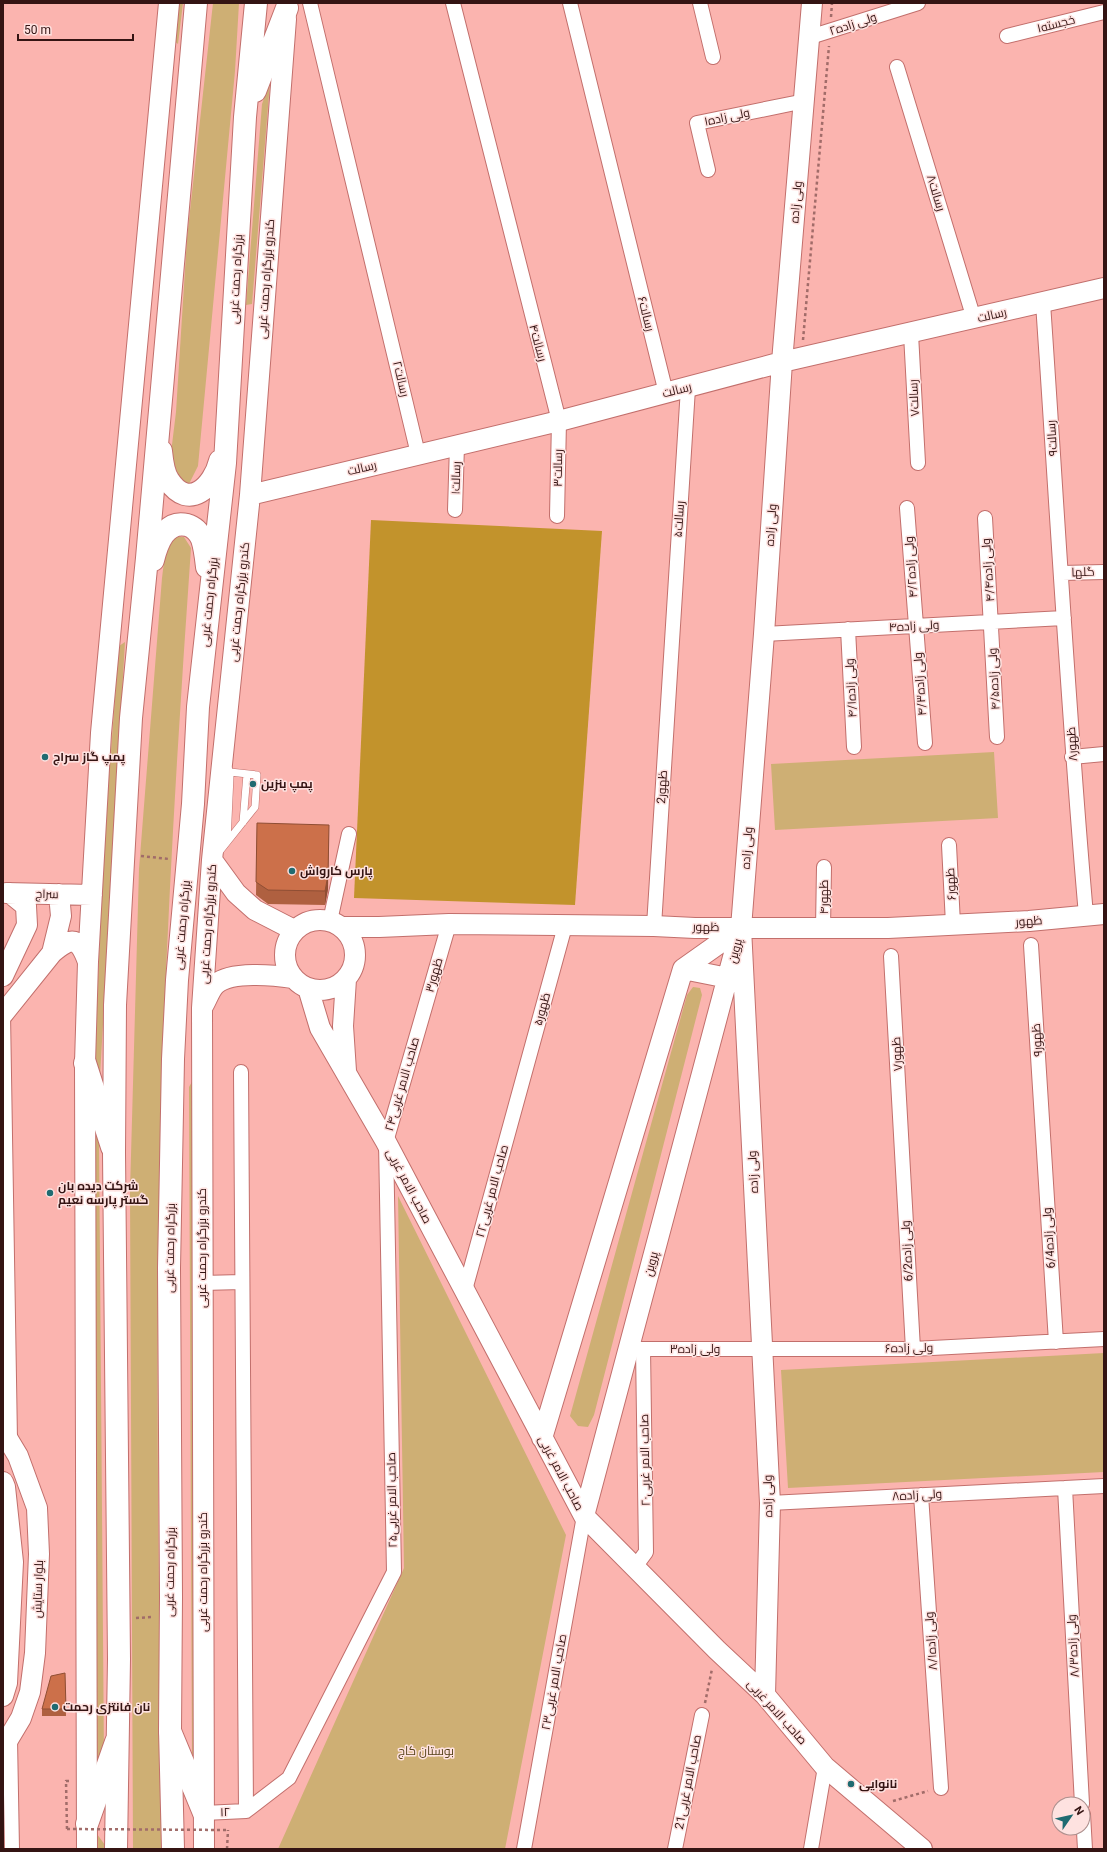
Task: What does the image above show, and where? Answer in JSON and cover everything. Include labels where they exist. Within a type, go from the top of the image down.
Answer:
[{"type":"main road","points":[[116,1849],[118,1618],[114,1153],[115,1005],[131,718],[196,3]]},
{"type":"main road","name":"بزرگراه رحمت غربی","points":[[173,1849],[170,1730],[170,1617],[172,1597],[169,1268],[172,1066],[177,980],[188,861],[198,707],[225,464],[245,117],[256,3]]},
{"type":"main road","points":[[245,117],[287,5]]},
{"type":"main road","points":[[158,422],[166,476],[173,487],[187,494],[194,494],[206,488],[215,477],[222,455],[227,428]]},
{"type":"main road","points":[[142,599],[154,554],[161,536],[173,526],[179,524],[193,527],[202,539],[207,566],[209,602]]},
{"type":"main road","points":[[85,1063],[114,1153]]},
{"type":"main road","points":[[170,1730],[204,1813]]},
{"type":"main road","points":[[77,1827],[118,1737]]},
{"type":"street","points":[[87,1849],[77,1827],[85,1063],[88,962],[101,733],[169,3]]},
{"type":"street","name":"رسالت۲","points":[[310,3],[330,80],[418,454]]},
{"type":"street","name":"رسالت۴","points":[[453,3],[518,266],[559,421]]},
{"type":"street","points":[[700,3],[713,57]]},
{"type":"street","name":"ولی زاده","points":[[765,1695],[770,1503],[741,928],[764,634],[782,362],[812,3]]},
{"type":"street","name":"ولی زاده۲","points":[[810,37],[918,3]]},
{"type":"street","name":"کندرو بزرگراه رحمت غربی","points":[[204,1849],[202,1008],[212,860],[226,765],[250,495],[287,5]]},
{"type":"street","name":"رسالت۶","points":[[571,8],[666,393]]},
{"type":"street","name":"خجسته۱","points":[[1007,36],[1104,12]]},
{"type":"street","name":"رسالت۸","points":[[897,67],[974,319]]},
{"type":"street","name":"ولی زاده۱","points":[[708,170],[697,123],[805,100]]},
{"type":"street","name":"رسالت","points":[[250,495],[559,421],[782,362],[911,334],[1104,288]]},
{"type":"street","name":"رسالت۹","points":[[1043,303],[1062,573]]},
{"type":"street","name":"رسالت۷","points":[[911,334],[918,463]]},
{"type":"street","name":"رسالت۵","points":[[670,649],[688,388]]},
{"type":"street","name":"رسالت۳","points":[[557,516],[559,421]]},
{"type":"street","name":"رسالت۱","points":[[455,510],[457,445]]},
{"type":"street","name":"ولی زاده۴/۲","points":[[907,508],[916,626]]},
{"type":"street","name":"ولی زاده۴/۴","points":[[985,518],[992,621]]},
{"type":"street","name":"گلها","points":[[1062,573],[1104,572]]},
{"type":"street","name":"ظهور۸","points":[[1062,573],[1072,757],[1095,914]]},
{"type":"street","name":"ولی زاده۴","points":[[764,634],[1064,618]]},
{"type":"street","name":"ولی زاده۴/۵","points":[[992,621],[997,737]]},
{"type":"street","name":"ولی زاده۴/۳","points":[[916,626],[925,742]]},
{"type":"street","name":"ولی زاده۴/۱","points":[[848,629],[854,747]]},
{"type":"street","name":"2ظهور","points":[[654,926],[670,649]]},
{"type":"street","points":[[1072,757],[1104,754]]},
{"type":"street","points":[[336,924],[349,834]]},
{"type":"street","name":"ظهور۶","points":[[948,845],[953,924]]},
{"type":"street","points":[[212,860],[236,893],[254,910],[294,930]]},
{"type":"street","name":"ظهور۴","points":[[824,867],[824,928]]},
{"type":"street","points":[[7,893],[26,906],[27,925],[5,974],[24,987]]},
{"type":"street","name":"سراج","points":[[7,893],[92,895]]},
{"type":"street","points":[[52,953],[61,916],[59,894]]},
{"type":"street","name":"ظهور","points":[[336,924],[379,927],[449,924],[741,928],[888,928],[1029,921],[1095,914]]},
{"type":"street","points":[[301,983],[286,967],[284,954],[287,941],[294,930],[305,923],[317,920],[336,924],[350,937],[354,949],[343,1026],[346,1075]]},
{"type":"street","name":"ظهور۳","points":[[419,1026],[449,924]]},
{"type":"street","name":"ظهور۵","points":[[519,1092],[565,926]]},
{"type":"street","points":[[202,1008],[216,984],[235,976],[267,974],[328,989],[338,985],[379,927]]},
{"type":"street","name":"پروین","points":[[683,969],[741,928]]},
{"type":"street","name":"پروین","points":[[584,1516],[636,1349],[741,928]]},
{"type":"street","points":[[6,1436],[7,1226],[3,1014],[52,953],[62,944],[72,941],[79,943],[88,962]]},
{"type":"street","name":"ظهور۹","points":[[1031,945],[1043,1135]]},
{"type":"street","name":"ظهور۷","points":[[891,956],[902,1152]]},
{"type":"street","points":[[542,1438],[683,969],[728,978]]},
{"type":"street","name":"صاحب الامر غربی","points":[[301,983],[320,1028],[386,1142],[584,1516],[717,1650],[765,1695],[825,1767],[922,1849]]},
{"type":"street","name":"صاحب الامر غربی۲۴","points":[[386,1142],[419,1026]]},
{"type":"street","points":[[241,1072],[246,1811]]},
{"type":"street","name":"صاحب الامر غربی٢٢","points":[[464,1290],[519,1092]]},
{"type":"street","name":"6/4ولی زاده","points":[[1043,1135],[1056,1342]]},
{"type":"street","name":"صاحب الامر غربی۲۵","points":[[246,1811],[289,1778],[394,1572],[386,1142]]},
{"type":"street","name":"6/2ولی زاده","points":[[902,1152],[913,1349]]},
{"type":"street","points":[[202,1283],[242,1282]]},
{"type":"street","name":"ولی زاده۶","points":[[762,1349],[913,1349],[1104,1339]]},
{"type":"street","name":"ولی زاده۳","points":[[636,1349],[762,1349]]},
{"type":"street","name":"صاحب الامر غربی۲۰","points":[[635,1567],[646,1552],[636,1349]]},
{"type":"street","name":"بلوار ستایش","points":[[6,1436],[28,1481],[37,1512],[39,1554],[35,1653],[30,1692],[21,1718],[6,1744]]},
{"type":"street","points":[[3,1696],[7,1683],[7,1612],[13,1562],[4,1486]]},
{"type":"street","name":"ولی زاده۸","points":[[770,1503],[1104,1486]]},
{"type":"street","name":"ولی زاده۸/۳","points":[[1064,1488],[1082,1796]]},
{"type":"street","name":"ولی زاده۸/۱","points":[[922,1495],[940,1788]]},
{"type":"street","points":[[8,1515],[37,1512]]},
{"type":"street","name":"صاحب الامر غربی۲۳","points":[[524,1849],[584,1516]]},
{"type":"street","name":"21صاحب الامر غربی","points":[[674,1849],[702,1715]]},
{"type":"street","points":[[6,1744],[12,1849]]},
{"type":"street","points":[[811,1849],[825,1767]]},
{"type":"street","name":"۱۲","points":[[204,1813],[246,1811]]},
{"type":"street","points":[[1084,1836],[1085,1849]]},
{"type":"lane","points":[[212,860],[227,842],[242,822],[255,807],[257,776],[247,774],[226,765],[227,842]]},
{"type":"lane","points":[[242,822],[247,774]]},
{"type":"path","points":[[802,358],[832,3]]},
{"type":"path","points":[[123,854],[188,861]]},
{"type":"path","points":[[118,1618],[170,1617]]},
{"type":"path","points":[[702,1715],[717,1650]]},
{"type":"path","points":[[66,1781],[77,1827],[228,1830],[227,1849]]},
{"type":"path","points":[[873,1807],[940,1788]]},
{"type":"green space","points":[[176,3],[183,3],[178,44],[173,40]]},
{"type":"green space","points":[[213,3],[239,3],[235,71],[198,466],[189,484],[182,483],[170,461],[176,412],[187,238]]},
{"type":"green space","points":[[270,82],[252,304],[246,305],[262,104]]},
{"type":"green space","points":[[174,537],[184,537],[191,548],[169,910],[159,1182],[158,1417],[161,1849],[133,1849],[130,1191],[139,869],[162,578],[166,545]]},
{"type":"green space","points":[[125,642],[100,1076],[94,1065],[105,828],[119,646]]},
{"type":"green space","points":[[994,752],[998,818],[775,830],[771,764]]},
{"type":"green space","points":[[693,987],[700,988],[702,995],[594,1415],[588,1427],[578,1426],[570,1416],[687,995]]},
{"type":"green space","points":[[193,1080],[197,1780],[192,1763],[189,1087]]},
{"type":"green space","points":[[93,1126],[99,1138],[104,1759],[97,1775]]},
{"type":"green space","name":"بوستان کاج","points":[[398,1196],[566,1535],[505,1849],[278,1849],[404,1568]]},
{"type":"green space","points":[[1104,1353],[1104,1472],[788,1488],[781,1370]]},
{"type":"green space","points":[[97,1834],[105,1845],[105,1849],[97,1849]]},
{"type":"shaded area","points":[[371,520],[602,531],[575,905],[354,898]]},
{"type":"building","name":"پارس کارواش","points":[[257,823],[329,825],[328,875],[325,891],[268,890],[256,882]]},
{"type":"building","name":"نان فانتزی رحمت","points":[[65,1673],[66,1709],[42,1709],[51,1676]]},
{"type":"place","name":"پمپ گاز سراج","points":[[45,757]]},
{"type":"place","name":"پمپ بنزین","points":[[253,784]]},
{"type":"place","name":"پارس کارواش","points":[[292,871]]},
{"type":"place","name":"شرکت دیده بان گستر پارسه نعیم","points":[[50,1193]]},
{"type":"place","name":"نان فانتزی رحمت","points":[[55,1707]]},
{"type":"place","name":"نانوایی","points":[[851,1784]]}]
